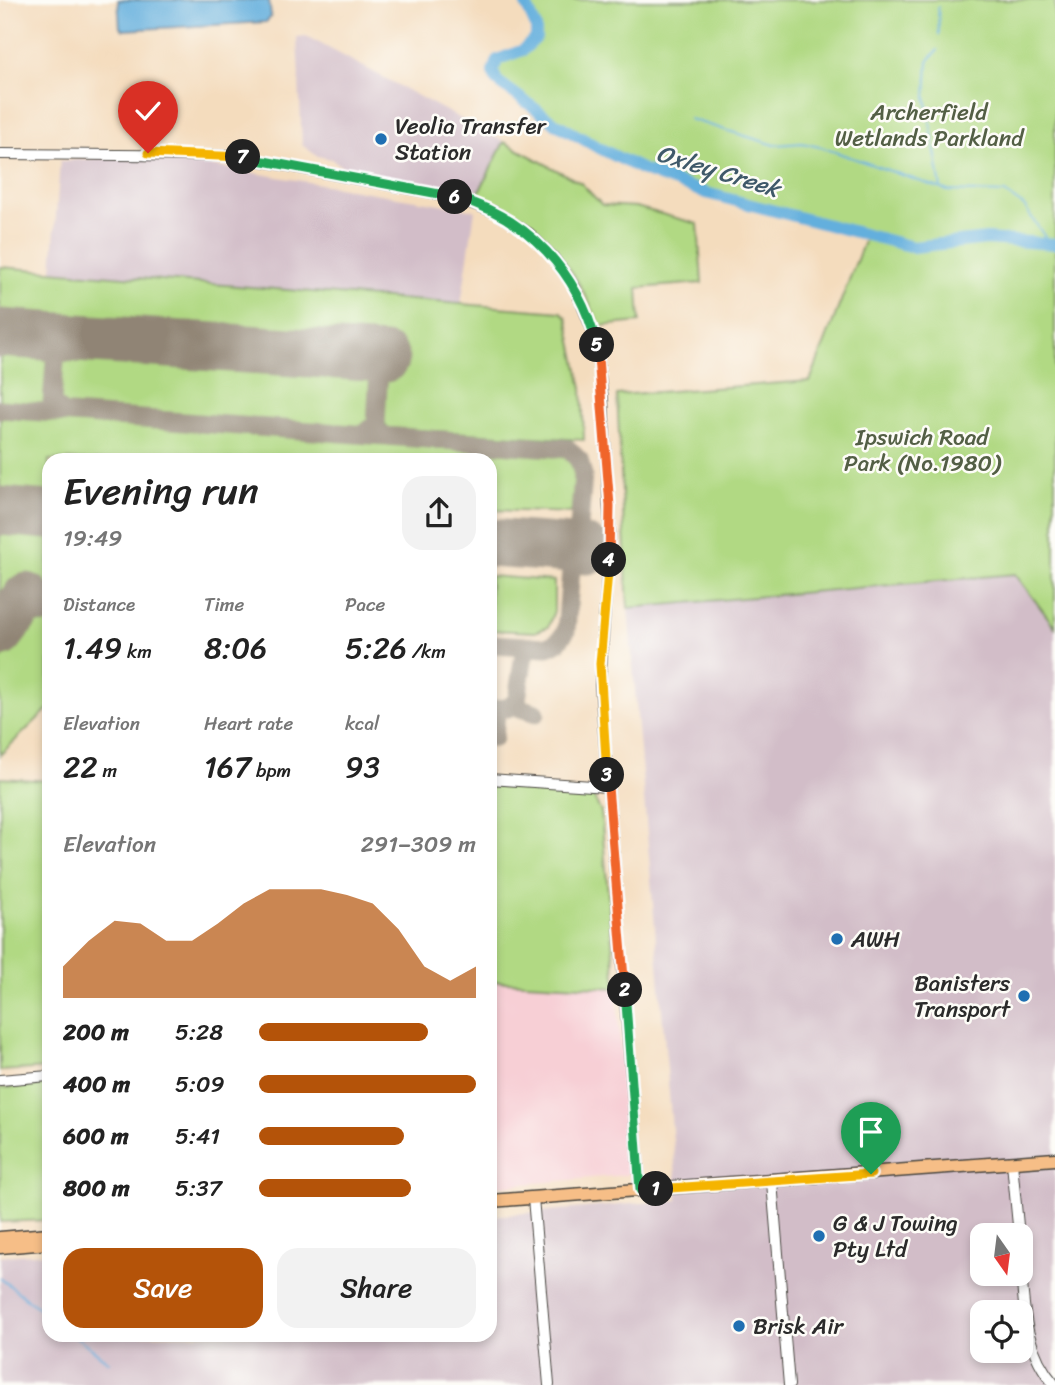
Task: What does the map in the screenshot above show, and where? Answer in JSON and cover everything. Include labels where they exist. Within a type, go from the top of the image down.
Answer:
[{"type":"main road","points":[[497,1201],[1055,1159]]},
{"type":"main road","points":[[0,1238],[42,1235]]},
{"type":"main road","points":[[0,1247],[42,1244]]},
{"type":"street","points":[[0,154],[195,153],[251,158],[467,201],[511,221],[541,245],[575,288],[591,323],[600,366],[610,506],[600,664],[607,787],[640,1190]]},
{"type":"street","points":[[497,779],[607,787]]},
{"type":"street","points":[[0,1080],[42,1077]]},
{"type":"street","points":[[1012,1163],[1017,1223]]},
{"type":"street","points":[[772,1181],[789,1385]]},
{"type":"street","points":[[533,1198],[549,1385]]},
{"type":"street","points":[[1023,1286],[1029,1341],[1040,1367],[1055,1385]]},
{"type":"shaded area","points":[[306,36],[504,142],[477,196],[344,168],[331,159],[317,156],[302,145],[297,37]]},
{"type":"shaded area","points":[[130,156],[212,158],[212,166],[475,210],[461,305],[52,270],[60,161]]},
{"type":"shaded area","points":[[1015,574],[1055,627],[1055,1385],[0,1385],[0,1256],[42,1253],[42,1342],[497,1342],[497,1215],[678,1200],[628,608]]},
{"type":"shaded area","points":[[497,981],[616,988],[630,1160],[630,1171],[626,1175],[497,1186]]},
{"type":"green space","points":[[524,0],[1055,0],[1055,627],[1015,574],[628,608],[617,395],[810,381],[866,236],[727,199],[661,177],[594,145],[512,94],[501,85],[493,66],[505,57],[528,47],[537,36],[536,27]]},
{"type":"green space","points":[[504,142],[581,183],[602,205],[636,207],[698,224],[702,283],[638,288],[640,322],[600,326],[578,281],[553,247],[521,220],[477,196]]},
{"type":"green space","points":[[0,267],[561,312],[567,318],[582,388],[584,440],[387,428],[382,417],[387,341],[287,335],[277,341],[0,322]]},
{"type":"green space","points":[[0,343],[43,346],[49,350],[47,400],[43,405],[0,404]]},
{"type":"green space","points":[[68,348],[276,361],[286,369],[366,374],[374,390],[372,411],[369,423],[361,427],[61,408],[56,401],[59,354]]},
{"type":"green space","points":[[0,415],[557,451],[572,461],[577,477],[575,513],[497,510],[497,453],[42,453],[42,497],[0,494]]},
{"type":"green space","points":[[0,529],[42,532],[42,607],[14,586],[0,604]]},
{"type":"green space","points":[[497,577],[554,581],[554,611],[548,627],[535,632],[497,630]]},
{"type":"green space","points":[[34,621],[42,622],[42,715],[0,755],[0,660]]},
{"type":"green space","points":[[0,778],[42,781],[42,1068],[0,1071]]},
{"type":"green space","points":[[497,786],[592,794],[601,812],[616,988],[497,981]]},
{"type":"green space","points":[[42,1085],[42,1220],[0,1222],[0,1088]]},
{"type":"water","points":[[118,0],[269,0],[271,17],[266,22],[124,30],[120,28]]},
{"type":"waterway","name":"Oxley Creek","points":[[524,0],[536,27],[536,38],[523,50],[497,60],[493,72],[497,81],[555,123],[643,170],[706,193],[913,247],[987,239],[1055,244]]},
{"type":"waterway","points":[[938,7],[939,35]]},
{"type":"waterway","points":[[938,50],[928,61],[926,97],[941,188]]},
{"type":"waterway","points":[[689,119],[775,145],[802,143],[824,148],[948,191],[1005,193],[1024,206],[1049,243]]},
{"type":"waterway","points":[[0,1278],[42,1311]]},
{"type":"waterway","points":[[83,1342],[109,1362]]},
{"type":"taxiway","points":[[6,333],[42,338],[48,341],[55,353]]},
{"type":"taxiway","points":[[62,413],[52,403],[56,348],[69,339],[105,340]]},
{"type":"taxiway","points":[[334,354],[368,358],[379,368],[376,424],[365,433]]},
{"type":"taxiway","points":[[0,409],[568,449],[579,460],[583,475],[566,631],[558,642],[547,647],[497,644]]},
{"type":"taxiway","points":[[504,544],[557,547],[567,545],[579,533]]},
{"type":"taxiway","points":[[0,612],[42,615]]},
{"type":"taxiway","points":[[497,709],[508,708],[517,700],[524,654],[532,647]]},
{"type":"taxiway","points":[[517,700],[520,708],[536,713]]},
{"type":"taxiway","points":[[497,712],[501,709]]},
{"type":"runway","points":[[0,333],[385,358]]},
{"type":"runway","points":[[0,511],[42,514]]},
{"type":"runway","points":[[497,544],[587,550]]},
{"type":"runway","points":[[0,633],[27,597]]},
{"type":"place","name":"Veolia Transfer Station","points":[[381,139]]},
{"type":"place","name":"AWH","points":[[837,939]]},
{"type":"place","name":"Banisters Transport","points":[[1024,996]]},
{"type":"place","name":"G & J Towing Pty Ltd","points":[[819,1236]]},
{"type":"place","name":"Brisk Air","points":[[739,1326]]},
{"type":"route","points":[[148,153],[212,154],[251,158],[454,197],[479,205],[511,221],[553,257],[564,272],[575,288],[591,323],[602,380],[610,531],[600,685],[640,1190],[871,1174]]},
{"type":"park label","name":"Archerfield Wetlands Parkland","points":[[929,125]]},
{"type":"park label","name":"Ipswich Road Park (No.1980)","points":[[922,450]]}]
